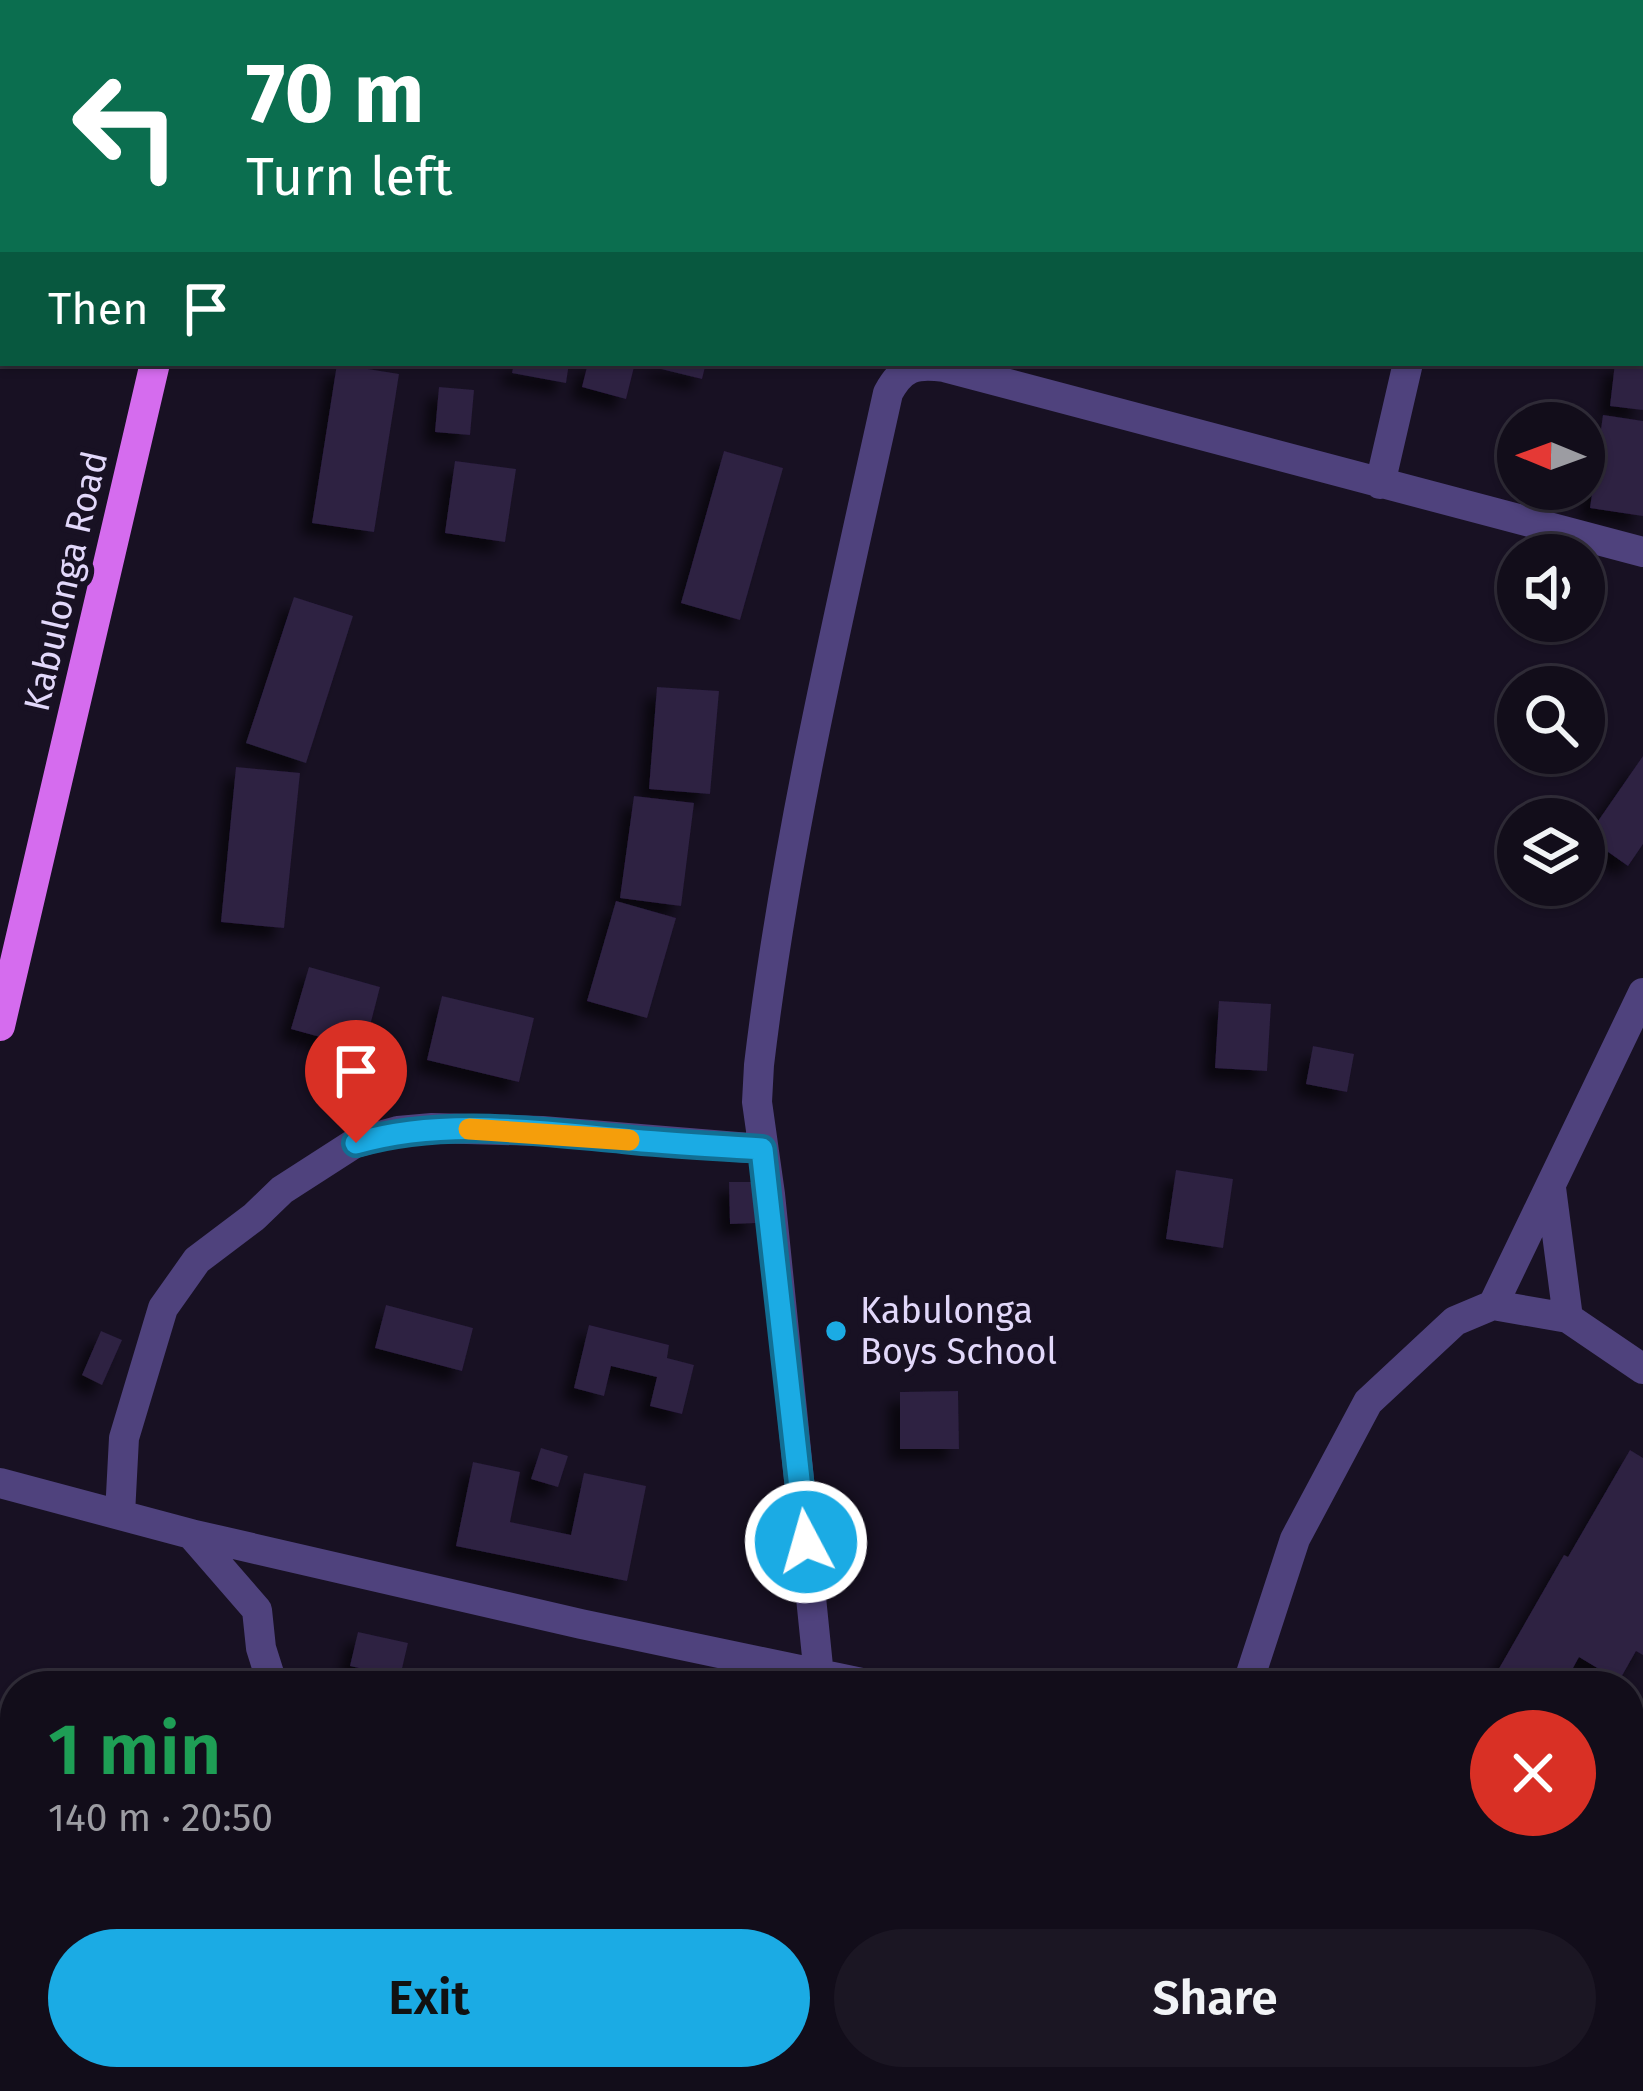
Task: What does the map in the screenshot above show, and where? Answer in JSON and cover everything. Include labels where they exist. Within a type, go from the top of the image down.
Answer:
[{"type":"main road","name":"Kabulonga Road","points":[[0,1026],[153,366]]},
{"type":"street","points":[[819,1671],[757,1102],[765,1009],[837,627],[888,393],[898,374],[914,366]]},
{"type":"street","points":[[935,366],[1643,552]]},
{"type":"street","points":[[1380,484],[1407,366]]},
{"type":"street","points":[[1493,1304],[1643,993]]},
{"type":"street","points":[[120,1514],[124,1438],[163,1308],[196,1260],[282,1190],[356,1143],[431,1128],[542,1131],[762,1149]]},
{"type":"street","points":[[1551,1188],[1568,1318]]},
{"type":"street","points":[[1255,1671],[1294,1539],[1368,1402],[1454,1321],[1493,1304],[1568,1318],[1643,1369]]},
{"type":"street","points":[[0,1483],[190,1534],[785,1671]]},
{"type":"street","points":[[190,1534],[256,1610],[268,1671]]},
{"type":"building","points":[[337,366],[399,374],[374,532],[312,523]]},
{"type":"building","points":[[513,366],[569,366],[566,383],[512,373]]},
{"type":"building","points":[[587,366],[634,366],[626,399],[582,387]]},
{"type":"building","points":[[658,366],[705,366],[702,379]]},
{"type":"building","points":[[1615,366],[1643,366],[1643,410],[1610,406]]},
{"type":"building","points":[[439,387],[474,390],[470,435],[435,432]]},
{"type":"building","points":[[1605,415],[1643,421],[1643,516],[1603,510]]},
{"type":"building","points":[[724,451],[783,468],[740,620],[681,603]]},
{"type":"building","points":[[455,461],[516,469],[505,542],[445,533]]},
{"type":"building","points":[[294,597],[353,616],[306,763],[246,743]]},
{"type":"building","points":[[657,687],[719,691],[710,794],[649,789]]},
{"type":"building","points":[[1643,756],[1643,844],[1628,866],[1605,850],[1605,811]]},
{"type":"building","points":[[236,767],[300,773],[284,928],[221,922]]},
{"type":"building","points":[[634,796],[694,803],[681,906],[620,898]]},
{"type":"building","points":[[616,901],[676,918],[647,1018],[587,1001]]},
{"type":"building","points":[[309,967],[380,987],[364,1049],[291,1029]]},
{"type":"building","points":[[442,996],[534,1018],[519,1082],[427,1060]]},
{"type":"building","points":[[1219,1001],[1271,1004],[1267,1071],[1215,1068]]},
{"type":"building","points":[[1313,1046],[1354,1054],[1347,1092],[1306,1084]]},
{"type":"building","points":[[1176,1170],[1233,1179],[1223,1248],[1166,1239]]},
{"type":"building","points":[[729,1182],[755,1182],[756,1223],[730,1224]]},
{"type":"building","points":[[386,1305],[473,1328],[462,1371],[375,1348]]},
{"type":"building","points":[[589,1325],[669,1345],[667,1358],[694,1365],[682,1414],[650,1406],[657,1377],[611,1366],[604,1396],[574,1388]]},
{"type":"building","points":[[101,1331],[122,1340],[102,1385],[82,1375]]},
{"type":"building","points":[[958,1391],[959,1449],[900,1449],[900,1392]]},
{"type":"building","points":[[541,1448],[568,1456],[558,1487],[531,1479]]},
{"type":"building","points":[[1630,1450],[1643,1458],[1643,1655],[1636,1651],[1625,1671],[1602,1671],[1579,1657],[1571,1671],[1498,1671],[1564,1555],[1568,1557]]},
{"type":"building","points":[[473,1462],[520,1472],[510,1522],[571,1535],[584,1473],[646,1486],[627,1581],[456,1546]]},
{"type":"building","points":[[358,1632],[408,1643],[401,1671],[350,1666]]},
{"type":"slow traffic","points":[[469,1129],[629,1140]]},
{"type":"place","name":"Kabulonga Boys School","points":[[836,1331]]},
{"type":"route","points":[[356,1143],[431,1128],[542,1131],[762,1149],[806,1542]]}]
